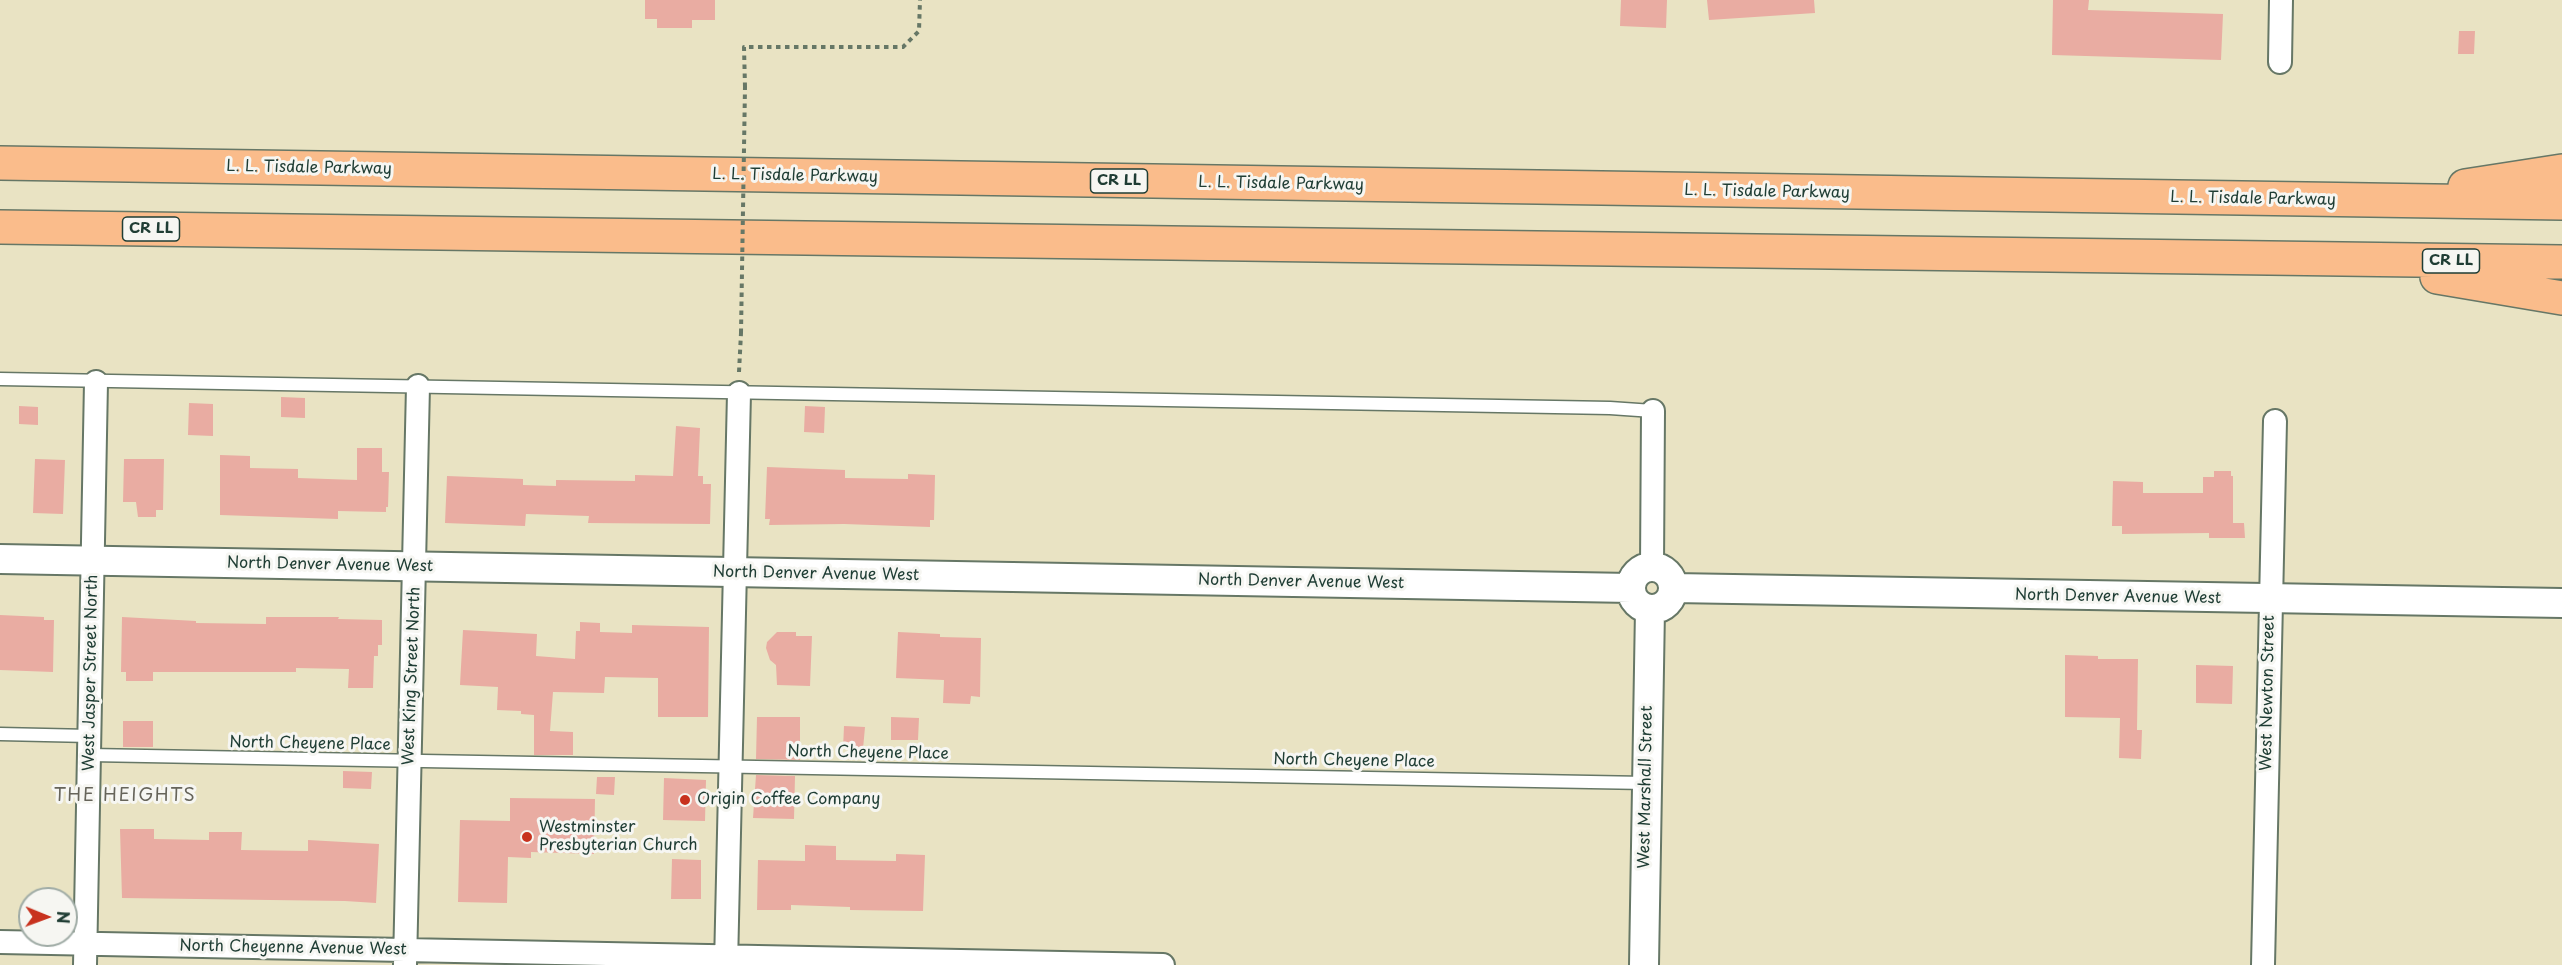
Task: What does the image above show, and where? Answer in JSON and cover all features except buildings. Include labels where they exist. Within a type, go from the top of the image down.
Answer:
[{"type":"highway","name":"L. L. Tisdale Parkway","points":[[0,163],[2562,203]]},
{"type":"highway","points":[[2371,201],[2562,171]]},
{"type":"highway","name":"CR LL","points":[[0,226],[2562,262]]},
{"type":"highway","points":[[2341,260],[2562,298]]},
{"type":"street","points":[[2280,62],[2281,0]]},
{"type":"street","name":"West Jasper Street North","points":[[85,955],[96,382]]},
{"type":"street","points":[[726,961],[739,385]]},
{"type":"street","name":"West King Street North","points":[[405,958],[417,386]]},
{"type":"street","points":[[1652,566],[1653,411]]},
{"type":"street","name":"West Newton Street","points":[[2264,965],[2275,421]]},
{"type":"street","name":"North Denver Avenue West","points":[[0,559],[1631,588]]},
{"type":"street","points":[[1652,566],[1669,573],[1674,588],[1669,601],[1657,609],[1650,609],[1636,602],[1631,588],[1638,572],[1652,566]]},
{"type":"street","name":"North Denver Avenue West","points":[[1674,588],[2562,603]]},
{"type":"street","name":"West Marshall Street","points":[[1644,965],[1650,609]]},
{"type":"street","name":"North Cheyenne Avenue West","points":[[0,942],[85,955],[1163,965]]},
{"type":"lane","points":[[0,380],[417,386],[739,385],[1653,411]]},
{"type":"lane","name":"North Cheyene Place","points":[[0,734],[90,746],[409,762],[1646,783]]},
{"type":"path","points":[[739,385],[744,47],[903,47],[920,31],[920,0]]},
{"type":"place","name":"Origin Coffee Company","points":[[685,800]]},
{"type":"place","name":"Westminster Presbyterian Church","points":[[527,837]]},
{"type":"district","name":"THE HEIGHTS","points":[[125,796]]}]
